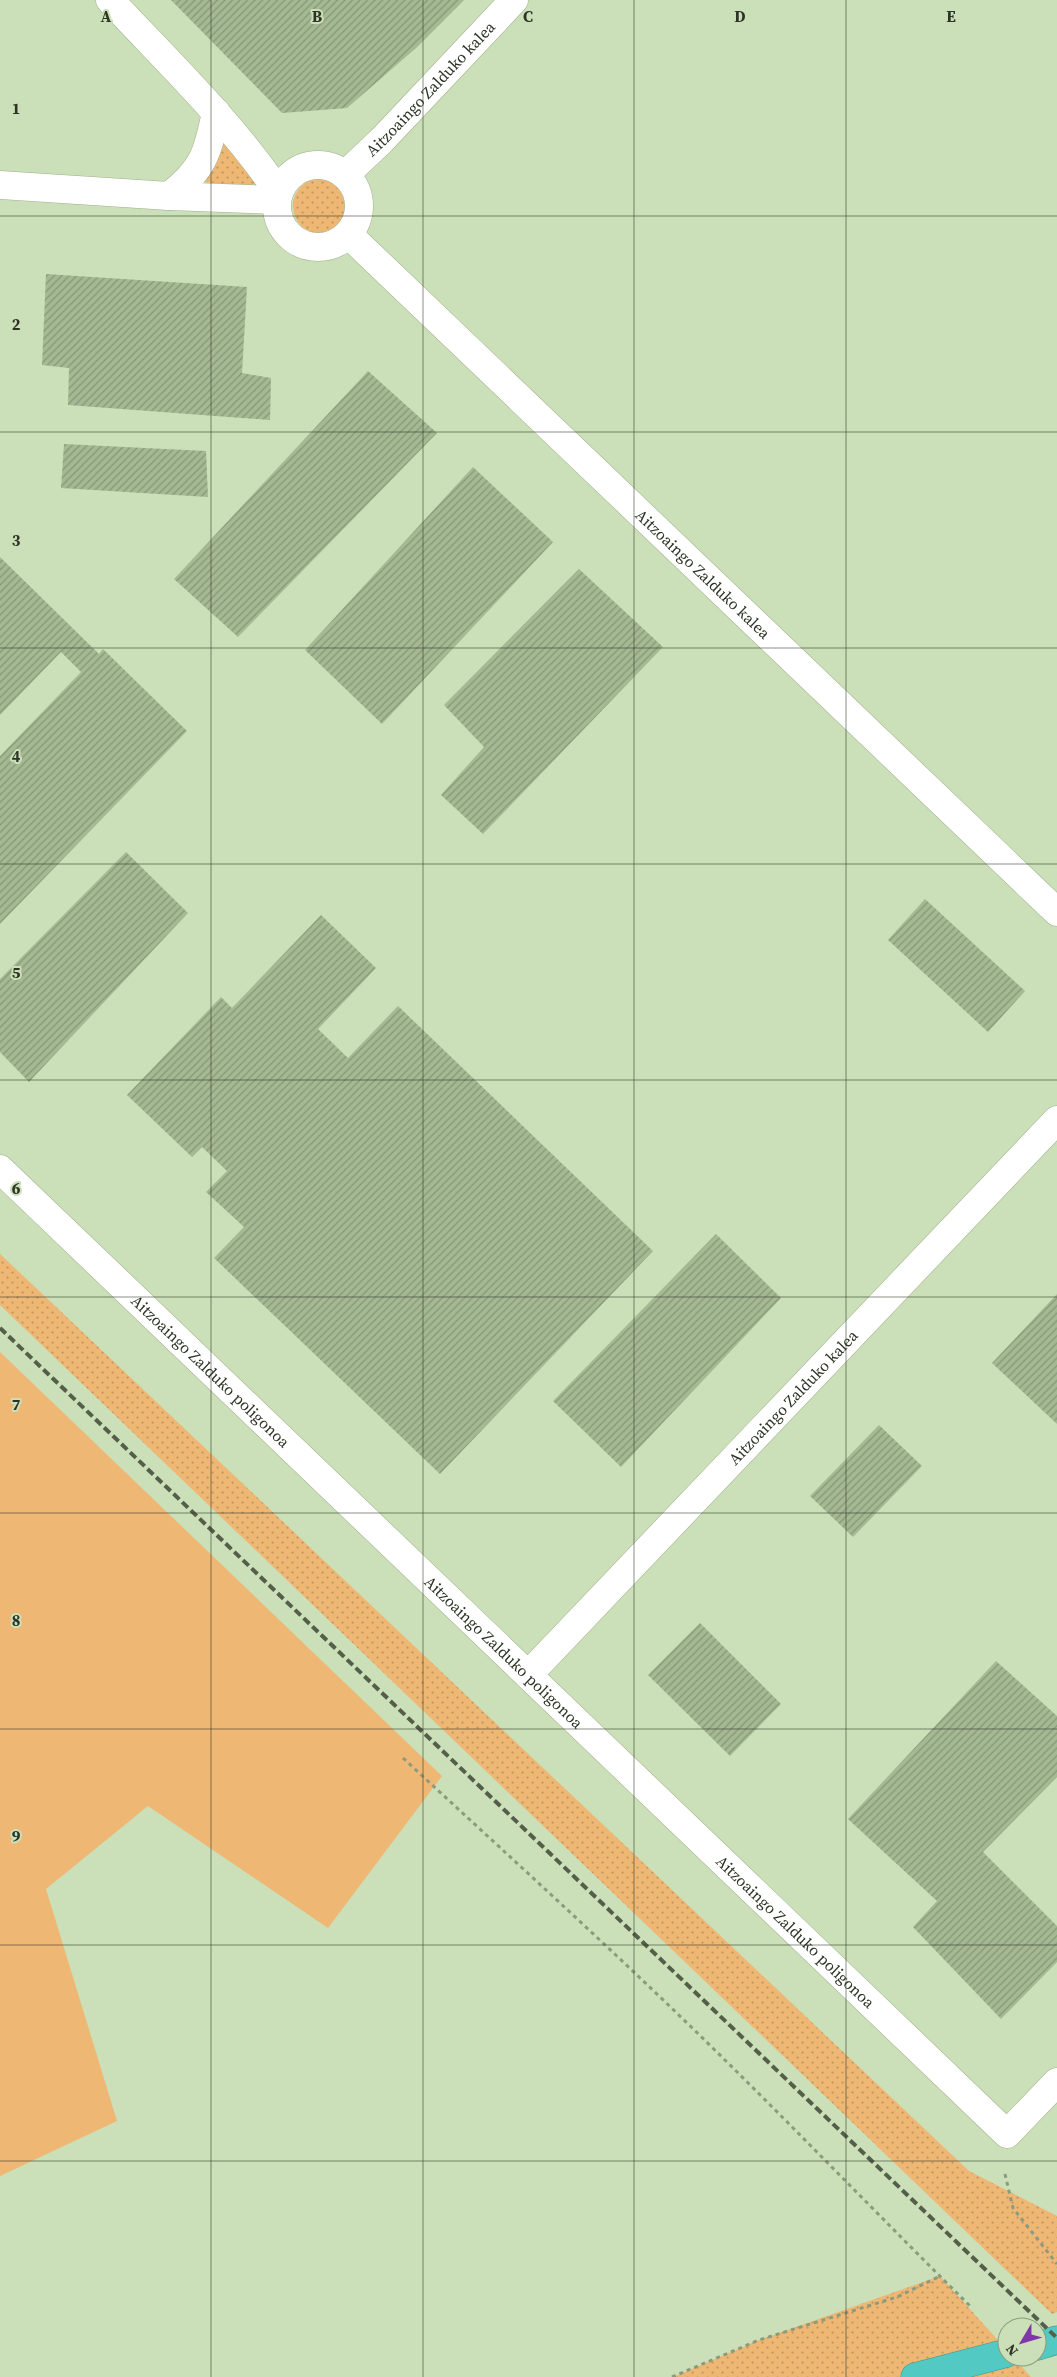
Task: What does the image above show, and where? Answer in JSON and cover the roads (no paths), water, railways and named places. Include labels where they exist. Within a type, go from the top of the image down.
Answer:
[{"type":"highway","points":[[914,2377],[997,2356]]},
{"type":"street","points":[[110,0],[216,112],[261,166],[278,197]]},
{"type":"street","name":"Aitzoaingo Zalduko kalea","points":[[346,174],[382,140],[514,0]]},
{"type":"street","points":[[169,196],[186,183],[196,171],[209,146],[216,112]]},
{"type":"street","points":[[312,165],[327,165],[346,174],[355,186],[360,199],[360,213],[349,235],[338,243],[325,248],[312,247],[298,242],[287,233],[278,215],[278,197],[286,180],[296,170],[312,165]]},
{"type":"street","points":[[0,185],[169,196],[278,197]]},
{"type":"street","name":"Aitzoaingo Zalduko kalea","points":[[349,235],[1057,912]]},
{"type":"street","name":"Aitzoaingo Zalduko kalea","points":[[528,1675],[1057,1120]]},
{"type":"street","name":"Aitzoaingo Zalduko poligonoa","points":[[0,1169],[1007,2134],[1057,2082]]},
{"type":"railway","points":[[0,1328],[1057,2338]]}]
